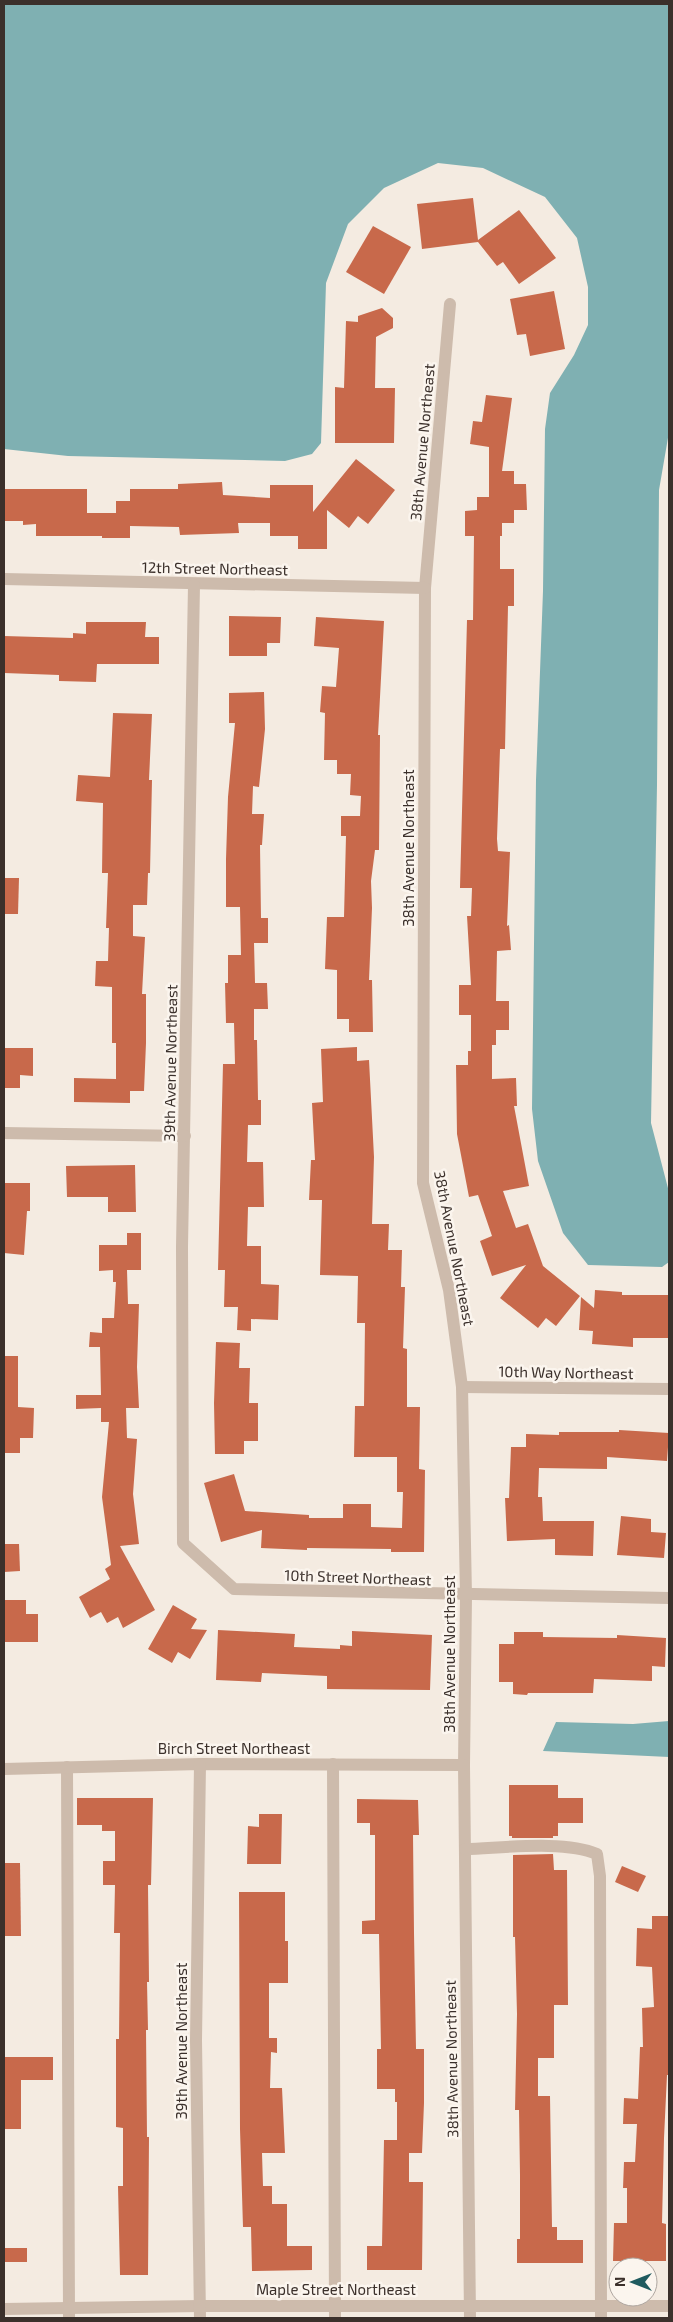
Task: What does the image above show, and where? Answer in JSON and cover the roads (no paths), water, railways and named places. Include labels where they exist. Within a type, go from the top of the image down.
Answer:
[{"type":"street","name":"38th Avenue Northeast","points":[[450,304],[425,588],[423,1183],[449,1290],[462,1387],[466,1596],[464,1765],[470,2318]]},
{"type":"street","name":"12th Street Northeast","points":[[4,579],[194,585],[425,588]]},
{"type":"street","name":"39th Avenue Northeast","points":[[183,1543],[182,1247],[194,585]]},
{"type":"street","points":[[4,1133],[185,1136]]},
{"type":"street","name":"10th Way Northeast","points":[[462,1387],[669,1389]]},
{"type":"street","name":"10th Street Northeast","points":[[183,1543],[234,1590],[466,1596],[669,1598]]},
{"type":"street","name":"39th Avenue Northeast","points":[[200,1764],[196,2040],[200,2312]]},
{"type":"street","name":"Birch Street Northeast","points":[[4,1769],[200,1764],[464,1765]]},
{"type":"street","points":[[333,1764],[335,2312]]},
{"type":"street","points":[[67,1767],[68,2313]]},
{"type":"street","points":[[466,1849],[560,1847],[583,1848],[597,1854],[600,1876],[601,2312]]},
{"type":"street","name":"Maple Street Northeast","points":[[4,2309],[68,2313],[335,2312],[470,2305],[601,2312],[669,2306]]},
{"type":"water","points":[[4,4],[669,4],[669,432],[659,490],[657,785],[651,1123],[669,1192],[669,1262],[662,1267],[588,1265],[563,1233],[538,1161],[532,1109],[536,780],[543,591],[545,429],[550,393],[574,355],[588,325],[588,287],[577,238],[545,197],[483,168],[438,163],[384,188],[348,224],[326,283],[321,443],[312,454],[285,461],[68,456],[4,449]]},
{"type":"water","points":[[669,1721],[669,1757],[543,1751],[556,1722],[633,1724]]}]
